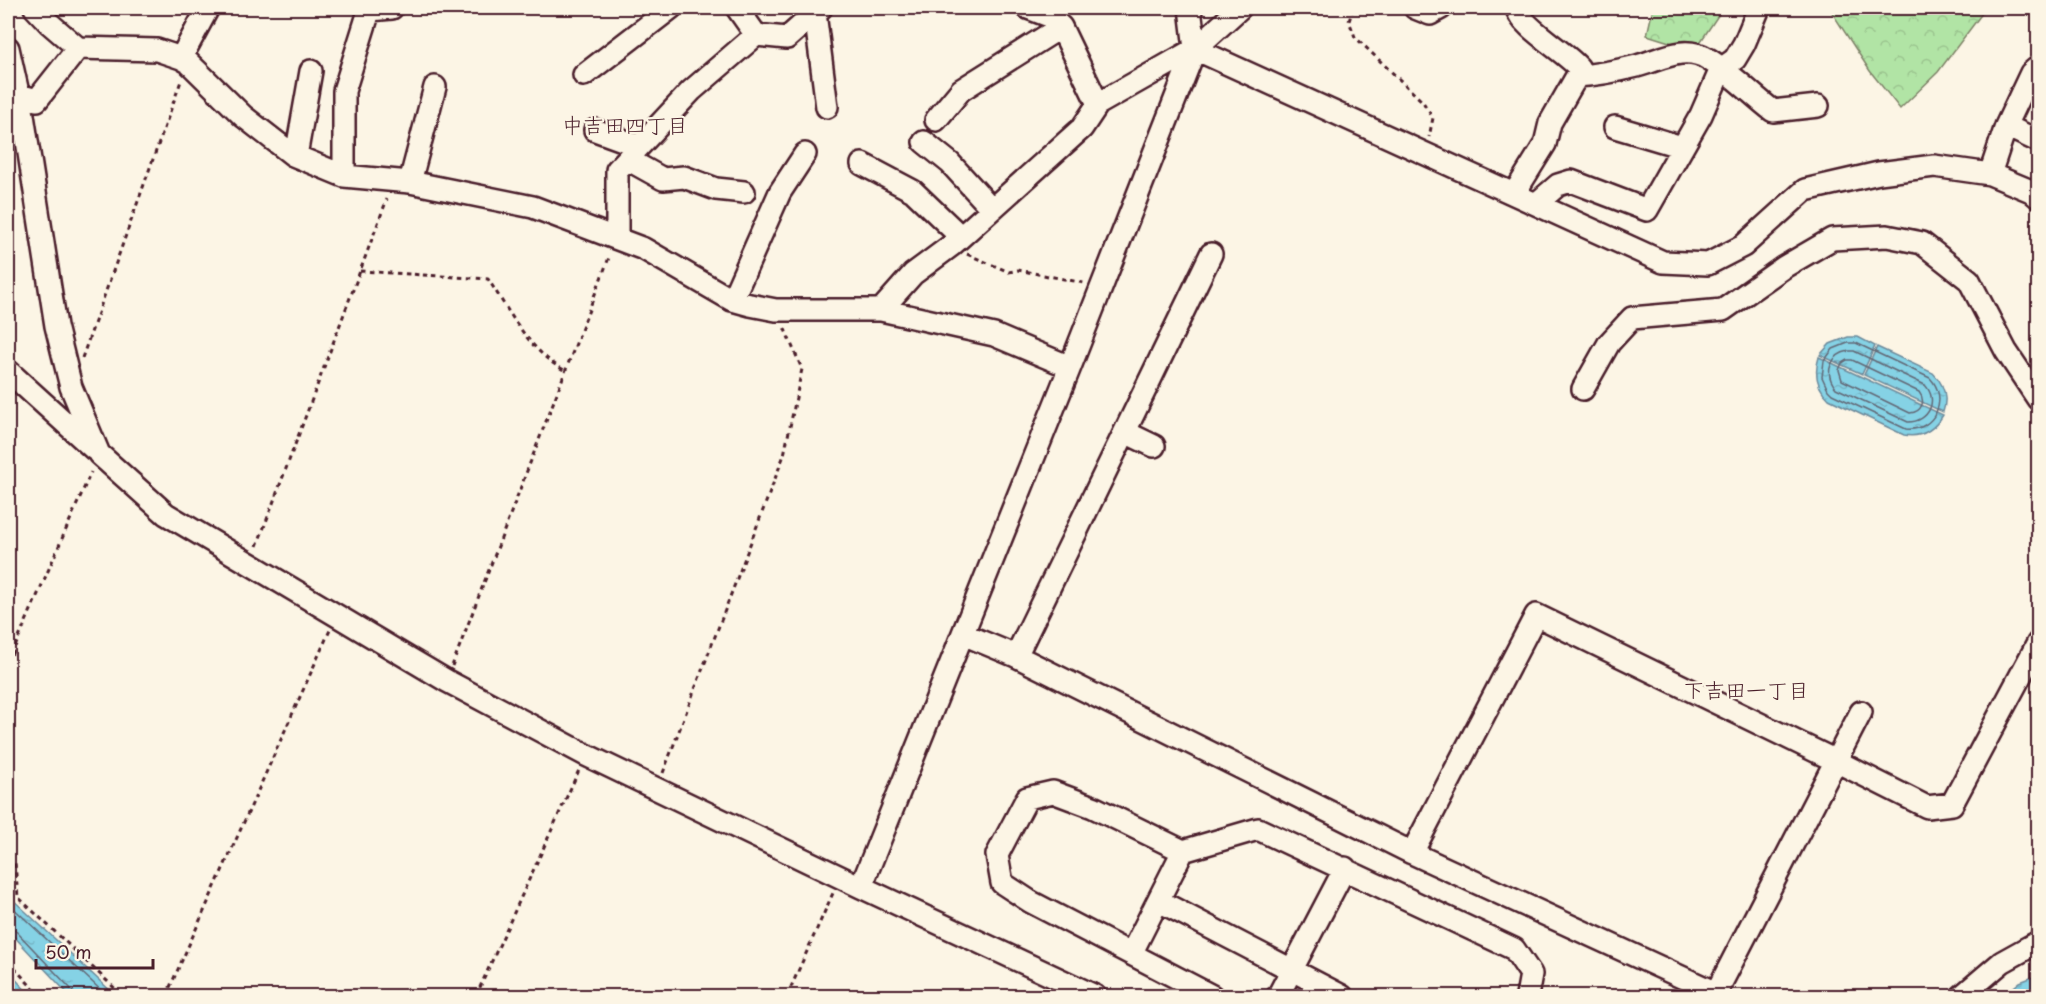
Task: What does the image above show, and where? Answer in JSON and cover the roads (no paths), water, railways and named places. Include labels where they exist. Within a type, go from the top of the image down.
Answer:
[{"type":"street","points":[[36,8],[78,48],[157,50],[185,60],[243,116],[297,156],[344,176],[402,181],[533,207],[644,249],[732,300],[776,310],[881,310],[994,335],[1070,367]]},
{"type":"street","points":[[185,60],[208,8]]},
{"type":"street","points":[[344,176],[344,91],[370,9],[392,8]]},
{"type":"street","points":[[584,75],[671,8]]},
{"type":"street","points":[[737,8],[756,35]]},
{"type":"street","points":[[1028,8],[1049,16],[1061,27],[1098,104]]},
{"type":"street","points":[[861,887],[1195,49],[1190,8]]},
{"type":"street","points":[[881,310],[913,274],[957,240],[1082,128],[1098,104],[1195,49],[1240,8]]},
{"type":"street","points":[[1415,8],[1430,14],[1441,8]]},
{"type":"street","points":[[1514,194],[1545,144],[1550,123],[1578,76],[1579,68],[1525,23],[1517,12],[1517,8]]},
{"type":"street","points":[[1536,204],[1558,185],[1571,182],[1647,210],[1701,115],[1721,69],[1735,58],[1744,44],[1760,8]]},
{"type":"street","points":[[617,238],[617,170],[691,91],[756,35],[787,38],[818,10]]},
{"type":"street","points":[[818,10],[826,107]]},
{"type":"street","points":[[936,120],[961,90],[1061,27]]},
{"type":"street","points":[[8,48],[56,326],[71,387],[99,454]]},
{"type":"street","points":[[16,100],[37,100],[78,48]]},
{"type":"street","points":[[1195,49],[1663,262],[1708,264],[1743,246],[1804,190],[1879,173],[1934,166],[1990,174],[2031,191],[2038,197]]},
{"type":"street","points":[[1578,76],[1603,74],[1640,65],[1672,53],[1693,53],[1707,58],[1773,111],[1818,106]]},
{"type":"street","points":[[1990,174],[2006,126],[2031,73],[2038,67]]},
{"type":"street","points":[[297,156],[311,71]]},
{"type":"street","points":[[402,181],[435,87]]},
{"type":"street","points":[[8,134],[16,100]]},
{"type":"street","points":[[2006,126],[2038,141]]},
{"type":"street","points":[[1615,127],[1682,147]]},
{"type":"street","points":[[595,130],[633,153],[663,179],[684,177],[716,189],[744,192]]},
{"type":"street","points":[[924,142],[950,163],[992,209]]},
{"type":"street","points":[[732,300],[780,192],[805,154]]},
{"type":"street","points":[[862,164],[912,191],[957,240]]},
{"type":"street","points":[[1583,389],[1609,342],[1632,318],[1723,310],[1784,267],[1832,239],[1887,236],[1922,243],[1969,280],[2006,351],[2038,399]]},
{"type":"street","points":[[1016,656],[1211,254]]},
{"type":"street","points":[[8,371],[165,514],[447,681],[586,755],[1095,996]]},
{"type":"street","points":[[1125,432],[1154,446]]},
{"type":"street","points":[[1412,853],[1536,615],[1927,807],[1952,804],[2038,643]]},
{"type":"street","points":[[963,634],[1016,656],[1412,853],[1716,993],[1861,712]]},
{"type":"street","points":[[1212,996],[1031,902],[1002,883],[997,855],[1026,798],[1053,792],[1093,807],[1183,851],[1258,829],[1514,949],[1531,974],[1527,996]]},
{"type":"street","points":[[1131,954],[1183,851]]},
{"type":"street","points":[[1278,996],[1345,868]]},
{"type":"street","points":[[1159,901],[1342,996]]},
{"type":"street","points":[[1962,996],[2002,962],[2038,942]]},
{"type":"water","points":[[1848,337],[1858,337],[1875,346],[1862,374],[1820,355],[1830,344]]},
{"type":"water","points":[[1877,347],[1933,373],[1944,391],[1943,412],[1864,375]]},
{"type":"water","points":[[1819,357],[1943,415],[1936,425],[1926,432],[1910,436],[1904,435],[1829,399],[1821,390],[1817,380]]},
{"type":"water","points":[[8,879],[10,897],[116,996],[70,996],[8,930]]},
{"type":"water","points":[[8,971],[31,996],[8,996]]},
{"type":"water","points":[[2038,975],[2038,996],[2003,996],[2020,982]]},
{"type":"district","name":"中吉田四丁目","points":[[625,126]]},
{"type":"district","name":"下吉田一丁目","points":[[1746,691]]}]
